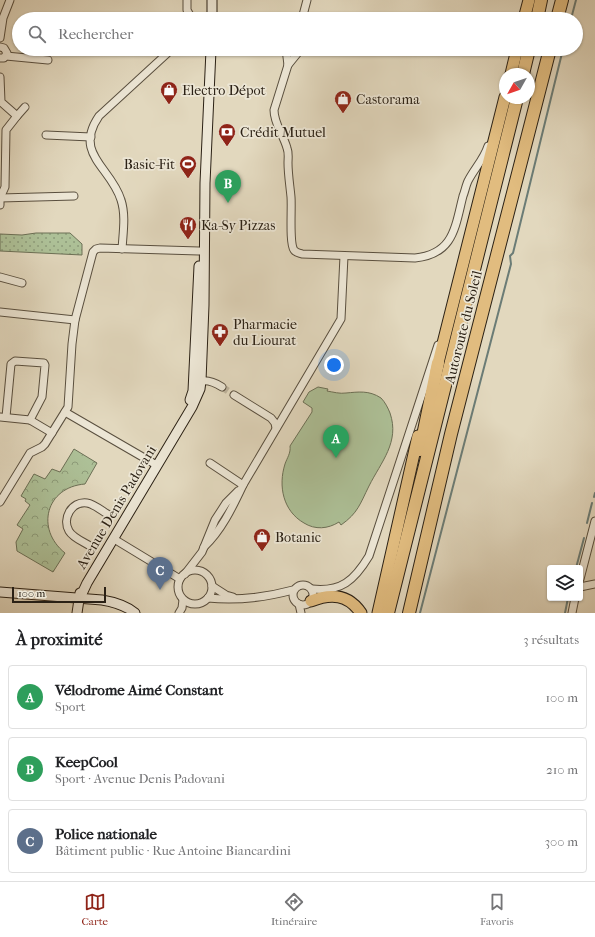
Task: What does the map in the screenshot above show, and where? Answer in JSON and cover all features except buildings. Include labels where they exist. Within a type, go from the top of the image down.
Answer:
[{"type":"highway","points":[[538,12],[541,0]]},
{"type":"highway","points":[[559,12],[562,0]]},
{"type":"highway","points":[[524,68],[527,56]]},
{"type":"highway","name":"Autoroute du Soleil","points":[[409,613],[453,426],[548,56]]},
{"type":"highway","name":"Autoroute du Soleil","points":[[388,613],[515,104]]},
{"type":"highway","points":[[388,613],[403,528],[438,363]]},
{"type":"main road","points":[[212,0],[213,12]]},
{"type":"main road","points":[[526,12],[529,0]]},
{"type":"main road","name":"Avenue Denis Padovani","points":[[80,598],[80,587],[83,580],[180,420],[197,383],[204,305],[205,183],[211,56]]},
{"type":"main road","points":[[512,68],[515,56]]},
{"type":"main road","points":[[378,613],[424,409],[438,363],[503,104]]},
{"type":"main road","name":"Avenue Denis Padovani","points":[[80,598],[192,407],[200,389],[197,383],[199,252],[205,183]]},
{"type":"main road","points":[[0,592],[112,602],[128,607],[135,613]]},
{"type":"main road","points":[[309,602],[330,595],[340,597],[355,606],[361,613]]},
{"type":"main road","points":[[77,613],[80,598]]},
{"type":"street","points":[[10,0],[2,18],[2,48],[6,50],[3,57],[48,60]]},
{"type":"street","points":[[187,0],[188,12]]},
{"type":"street","points":[[304,12],[307,0]]},
{"type":"street","points":[[122,249],[124,211],[122,201],[112,181],[94,157],[90,144],[92,130],[99,116],[164,56]]},
{"type":"street","points":[[288,56],[288,65],[274,110],[275,120],[288,148],[293,249],[302,254],[420,258],[437,252],[452,237],[468,181],[487,151],[501,104]]},
{"type":"street","points":[[288,65],[295,56]]},
{"type":"street","points":[[0,77],[1,102],[17,116]]},
{"type":"street","points":[[0,205],[0,198],[5,187],[6,130],[25,107]]},
{"type":"street","points":[[46,135],[91,137]]},
{"type":"street","points":[[0,198],[74,196]]},
{"type":"street","points":[[0,502],[30,453],[42,447],[68,407],[75,320],[93,252],[96,249],[122,249],[199,252]]},
{"type":"street","points":[[203,573],[199,561],[215,520],[226,503],[243,485],[342,319],[344,256]]},
{"type":"street","points":[[0,277],[22,283]]},
{"type":"street","points":[[208,598],[218,599],[274,595],[293,590],[301,584],[307,585],[312,589],[330,590],[351,580],[361,569],[368,556],[458,284]]},
{"type":"street","points":[[0,312],[75,320]]},
{"type":"street","points":[[30,420],[42,398],[46,365],[44,363],[15,361],[11,364],[3,417],[30,420],[52,433]]},
{"type":"street","points":[[197,383],[209,381],[220,386]]},
{"type":"street","points":[[234,395],[271,418],[275,423],[276,428]]},
{"type":"street","points":[[65,412],[154,463]]},
{"type":"street","points":[[210,463],[243,485]]},
{"type":"street","points":[[90,546],[74,536],[69,530],[66,520],[69,511],[78,504],[86,503],[109,515]]},
{"type":"street","points":[[583,567],[595,521]]},
{"type":"street","points":[[114,539],[182,576]]},
{"type":"street","points":[[179,613],[182,608],[183,600],[178,590],[178,584],[182,576],[203,549]]},
{"type":"street","points":[[182,576],[194,570],[203,573],[207,576],[212,586],[226,595],[239,598]]},
{"type":"street","points":[[583,586],[595,584]]},
{"type":"street","points":[[183,600],[194,604],[202,603],[208,598],[212,590],[212,586]]},
{"type":"street","points":[[306,613],[313,595],[312,589]]},
{"type":"street","points":[[293,590],[293,598]]},
{"type":"street","points":[[274,595],[293,598],[299,604],[301,613]]},
{"type":"street","points":[[572,613],[574,601]]},
{"type":"street","points":[[299,604],[309,602]]},
{"type":"street","points":[[185,613],[194,604]]},
{"type":"green space","points":[[36,233],[70,233],[82,244],[82,255],[0,251],[0,234],[22,235]]},
{"type":"green space","points":[[318,387],[328,389],[327,391],[336,393],[364,392],[377,395],[381,398],[390,413],[393,433],[391,443],[384,460],[358,508],[347,521],[341,525],[339,522],[322,528],[308,525],[297,518],[287,505],[282,489],[283,472],[290,446],[312,412],[312,408],[303,402],[309,392]]},
{"type":"green space","points":[[74,449],[97,463],[85,484],[72,487],[61,493],[54,501],[49,511],[48,521],[50,533],[65,553],[53,572],[17,551],[16,542],[23,529],[17,525],[30,505],[25,501],[26,499],[21,496],[34,474],[45,479],[52,469],[60,472]]},
{"type":"waterway","points":[[573,12],[576,0]]},
{"type":"waterway","points":[[420,613],[511,264],[510,256],[513,253],[561,56]]},
{"type":"waterway","points":[[594,497],[595,493]]},
{"type":"waterway","points":[[587,523],[592,503]]},
{"type":"waterway","points":[[577,565],[584,538]]},
{"type":"waterway","points":[[565,613],[567,601]]},
{"type":"tunnel","points":[[222,387],[234,395]]},
{"type":"place","name":"Electro Dépot","points":[[169,105]]},
{"type":"place","name":"Castorama","points":[[343,114]]},
{"type":"place","name":"Crédit Mutuel","points":[[227,147]]},
{"type":"place","name":"Basic-Fit","points":[[188,179]]},
{"type":"place","name":"KeepCool","points":[[228,203]]},
{"type":"place","name":"Ka-Sy Pizzas","points":[[188,240]]},
{"type":"place","name":"Pharmacie du Liourat","points":[[220,347]]},
{"type":"place","name":"Vélodrome Aimé Constant","points":[[336,458]]},
{"type":"place","name":"Botanic","points":[[262,552]]},
{"type":"place","name":"Police nationale","points":[[160,590]]}]
